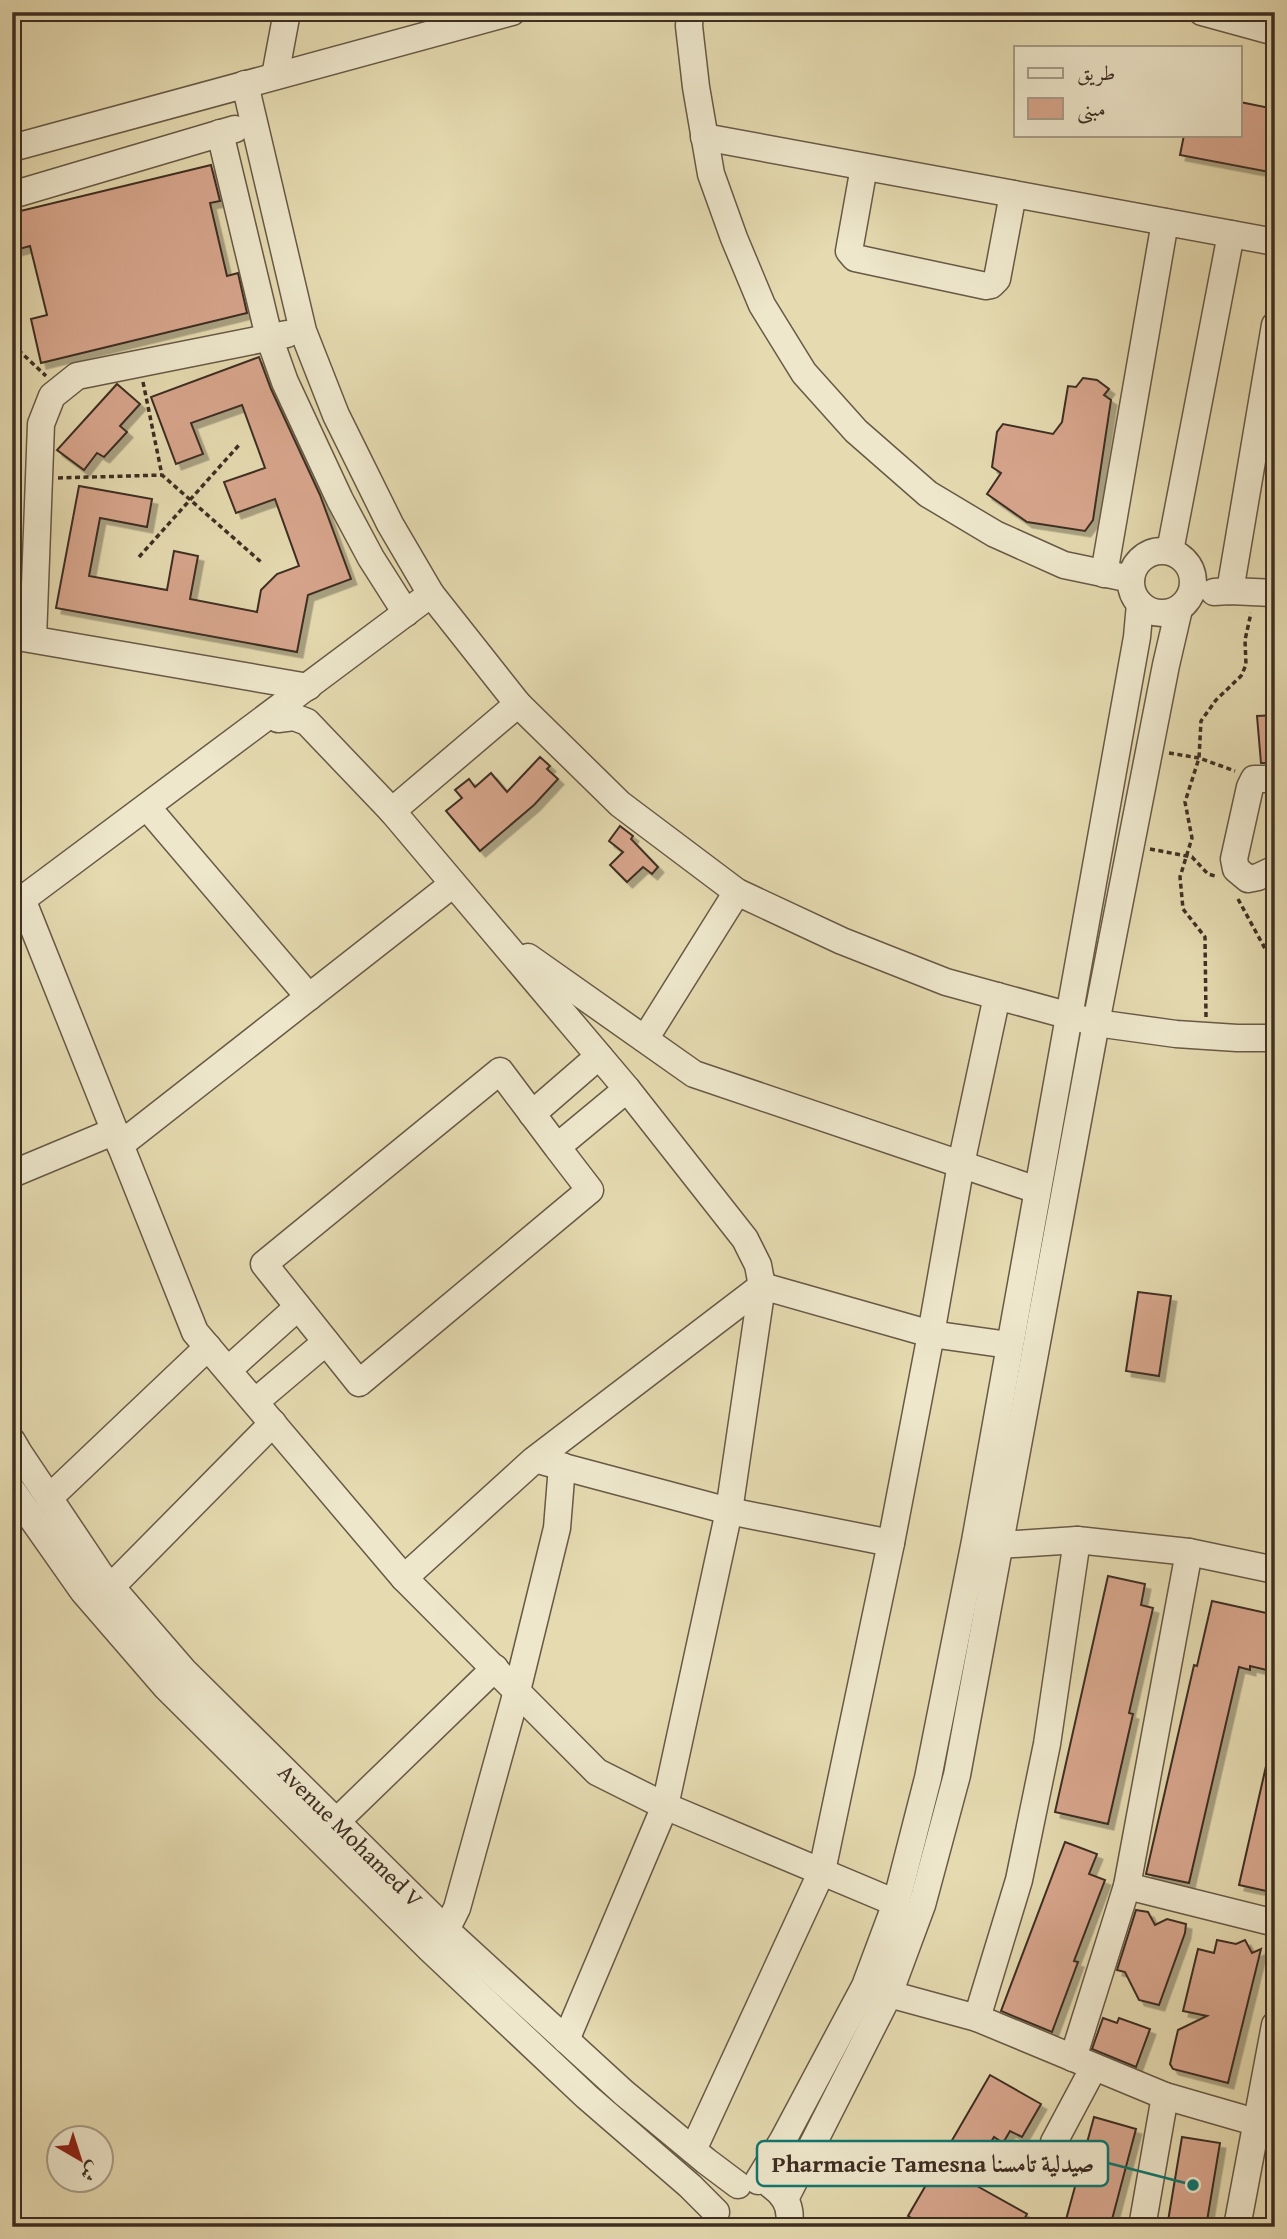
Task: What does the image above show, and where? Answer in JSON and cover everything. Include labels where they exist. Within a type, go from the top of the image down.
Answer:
[{"type":"street","points":[[275,76],[287,12]]},
{"type":"street","points":[[12,148],[512,12]]},
{"type":"street","points":[[690,12],[689,26],[696,87],[711,174],[762,305],[804,373],[856,431],[928,494],[995,534],[1064,565],[1131,579]]},
{"type":"street","points":[[1202,12],[1275,32]]},
{"type":"street","points":[[245,84],[303,331],[336,415],[390,524],[431,594],[518,704],[620,804],[737,892],[842,941],[946,982],[1096,1023],[1207,1036],[1275,1038]]},
{"type":"street","points":[[12,195],[253,124]]},
{"type":"street","points":[[220,133],[269,337],[290,394],[340,500],[371,558],[406,613]]},
{"type":"street","points":[[704,137],[1275,242]]},
{"type":"street","points":[[864,167],[850,255],[986,286],[997,279],[1013,194]]},
{"type":"street","points":[[1104,574],[1165,222]]},
{"type":"street","points":[[1170,551],[1231,234]]},
{"type":"street","points":[[791,2218],[889,1994],[922,1905],[957,1775],[1009,1345],[1137,637],[1169,610],[1193,589],[1192,570],[1186,561],[1170,551],[1159,550],[1140,560],[1131,579],[1135,597],[1169,610],[1254,592],[1275,326]]},
{"type":"street","points":[[303,331],[77,376],[52,396],[41,424],[39,479],[23,638],[308,687]]},
{"type":"street","points":[[431,594],[17,903],[117,1138],[195,1332],[404,1577],[597,1772],[665,1806],[896,1903]]},
{"type":"street","points":[[717,2219],[721,2199],[729,2190],[748,2183],[783,2140],[865,1986],[896,1903],[987,1543],[1101,1009],[1149,749],[1169,610]]},
{"type":"street","points":[[392,811],[518,704]]},
{"type":"street","points":[[272,714],[278,719],[295,717],[307,722],[392,811],[627,1089],[746,1239],[758,1265],[762,1286],[729,1511],[665,1806],[566,2040]]},
{"type":"street","points":[[1264,779],[1250,787],[1234,859],[1234,877],[1248,879],[1275,869]]},
{"type":"street","points":[[147,807],[309,997]]},
{"type":"street","points":[[12,1174],[117,1138],[309,997],[453,884]]},
{"type":"street","points":[[645,1039],[737,892]]},
{"type":"street","points":[[496,934],[694,1074],[1037,1190]]},
{"type":"street","points":[[693,2150],[822,1871],[891,1543],[961,1164],[997,996]]},
{"type":"street","points":[[532,1114],[599,1056]]},
{"type":"street","points":[[500,1071],[532,1114],[590,1190],[359,1382],[264,1265],[500,1071]]},
{"type":"street","points":[[557,1147],[627,1089]]},
{"type":"street","points":[[762,1286],[931,1334],[1009,1345]]},
{"type":"street","points":[[404,1577],[534,1460],[762,1286]]},
{"type":"street","points":[[228,1370],[298,1307]]},
{"type":"street","points":[[255,1402],[326,1342]]},
{"type":"street","points":[[49,1497],[208,1347]]},
{"type":"street","points":[[111,1587],[273,1423]]},
{"type":"street","name":"Avenue Mohamed V","points":[[12,1441],[100,1574],[184,1671],[336,1822],[438,1940],[586,2096],[690,2186],[717,2219]]},
{"type":"street","points":[[534,1460],[729,1511],[891,1543]]},
{"type":"street","points":[[438,1940],[457,1908],[517,1691],[557,1528],[562,1466]]},
{"type":"street","name":"Avenue Mohamed V","points":[[12,1490],[83,1591],[166,1687],[438,1940],[566,2040],[693,2150],[748,2183],[777,2189],[791,2218]]},
{"type":"street","points":[[987,1543],[1077,1541],[1189,1552],[1275,1570]]},
{"type":"street","points":[[977,2018],[1019,1880],[1047,1744],[1077,1541]]},
{"type":"street","points":[[1054,2142],[1083,2063],[1127,1886],[1189,1552]]},
{"type":"street","points":[[336,1822],[495,1668]]},
{"type":"street","points":[[1127,1886],[1275,1923]]},
{"type":"street","points":[[889,1994],[977,2018],[1165,2096],[1265,2123]]},
{"type":"street","points":[[1237,2227],[1265,2123],[1275,2025]]},
{"type":"street","points":[[1142,2227],[1165,2096]]},
{"type":"path","points":[[12,344],[60,390]]},
{"type":"path","points":[[139,363],[162,474],[261,562]]},
{"type":"path","points":[[139,557],[240,445]]},
{"type":"path","points":[[39,479],[162,474]]},
{"type":"path","points":[[1207,1036],[1205,937],[1183,909],[1180,877],[1192,838],[1185,802],[1199,758],[1201,721],[1216,700],[1241,676],[1246,665],[1245,640],[1254,592]]},
{"type":"path","points":[[1149,749],[1199,758],[1264,779]]},
{"type":"path","points":[[1130,846],[1186,855],[1192,857],[1208,874],[1234,877],[1275,967]]},
{"type":"path","points":[[1264,946],[1275,940]]},
{"type":"building","points":[[1242,102],[1275,109],[1275,173],[1180,155],[1184,136],[1242,136]]},
{"type":"building","points":[[211,165],[220,201],[210,203],[227,276],[238,273],[247,313],[41,363],[31,319],[47,315],[30,246],[12,251],[12,213]]},
{"type":"building","points":[[259,357],[320,495],[351,579],[308,595],[297,652],[56,608],[79,486],[152,499],[147,527],[100,518],[89,576],[167,590],[174,551],[198,556],[190,599],[257,612],[261,590],[277,574],[299,566],[275,499],[236,513],[224,482],[265,468],[242,405],[191,423],[203,454],[176,464],[151,397]]},
{"type":"building","points":[[1083,378],[1097,380],[1109,389],[1104,395],[1111,400],[1093,520],[1085,531],[1027,522],[987,494],[1001,473],[992,467],[997,432],[1003,424],[1053,434],[1062,422],[1068,386],[1076,387]]},
{"type":"building","points":[[117,384],[140,404],[120,426],[127,432],[104,457],[97,453],[84,470],[57,450]]},
{"type":"building","points":[[1275,715],[1275,763],[1261,763],[1257,716]]},
{"type":"building","points":[[540,757],[550,766],[547,769],[558,779],[534,805],[480,851],[446,811],[462,798],[455,790],[469,779],[475,787],[491,773],[507,792]]},
{"type":"building","points":[[620,826],[633,836],[631,839],[658,867],[652,874],[643,867],[627,882],[610,865],[623,852],[609,841]]},
{"type":"building","points":[[1138,1292],[1171,1296],[1159,1376],[1126,1371]]},
{"type":"building","points":[[1108,1576],[1145,1584],[1141,1605],[1153,1608],[1108,1824],[1055,1812]]},
{"type":"building","points":[[1212,1601],[1275,1615],[1275,1672],[1250,1666],[1250,1670],[1239,1667],[1189,1883],[1146,1874],[1194,1665],[1197,1666]]},
{"type":"building","points":[[1269,1753],[1275,1754],[1275,1893],[1239,1885]]},
{"type":"building","points":[[1065,1842],[1097,1854],[1089,1874],[1105,1880],[1074,1961],[1078,1962],[1052,2032],[1001,2011]]},
{"type":"building","points":[[1136,1910],[1148,1912],[1155,1925],[1167,1919],[1186,1924],[1159,2005],[1139,2000],[1125,1972],[1117,1970]]},
{"type":"building","points":[[1217,1940],[1236,1944],[1245,1940],[1252,1953],[1261,1949],[1228,2083],[1173,2069],[1170,2064],[1178,2030],[1207,2016],[1183,2011],[1198,1949],[1214,1953]]},
{"type":"building","points":[[1103,2018],[1117,2023],[1119,2018],[1150,2029],[1136,2067],[1092,2049]]},
{"type":"building","points":[[990,2075],[1041,2104],[1022,2137],[1010,2131],[1003,2143],[994,2137],[968,2181],[1027,2214],[1020,2227],[927,2227],[908,2216]]},
{"type":"building","points":[[1094,2117],[1136,2129],[1110,2227],[1064,2227]]},
{"type":"building","points":[[1182,2137],[1220,2143],[1206,2227],[1167,2227]]},
{"type":"place","name":"Pharmacie Tamesna صيدلية تامسنا","points":[[1193,2185]]}]
